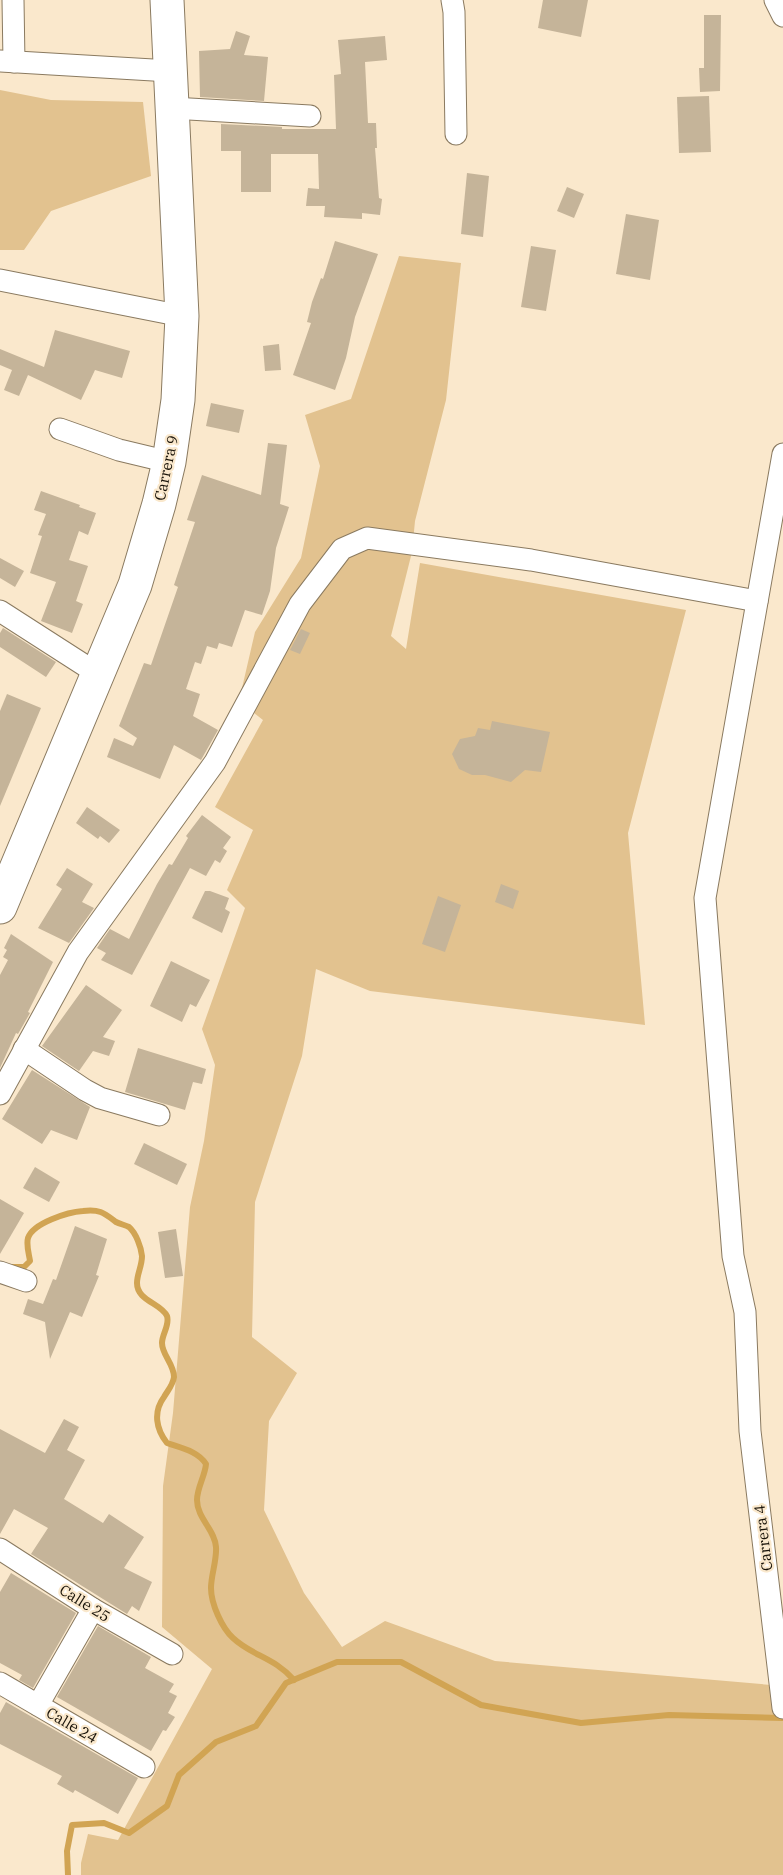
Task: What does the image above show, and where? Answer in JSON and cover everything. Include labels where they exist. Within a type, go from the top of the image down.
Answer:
[{"type":"highway","name":"Carrera 9","points":[[0,907],[135,585],[169,462],[178,400],[182,316],[167,0]]},
{"type":"street","points":[[12,0],[7,62],[170,72]]},
{"type":"street","points":[[452,0],[456,134]]},
{"type":"street","points":[[775,0],[783,15]]},
{"type":"street","points":[[172,108],[310,116]]},
{"type":"street","points":[[0,280],[182,316]]},
{"type":"street","points":[[60,429],[119,450],[169,462]]},
{"type":"street","name":"Carrera 4","points":[[783,454],[705,898],[733,1256],[745,1312],[750,1431],[783,1708]]},
{"type":"street","points":[[0,1094],[78,951],[215,762],[300,604],[342,549],[367,538],[531,560],[757,601]]},
{"type":"street","points":[[0,610],[98,674]]},
{"type":"street","points":[[24,1048],[100,1098],[159,1115]]},
{"type":"street","points":[[0,1272],[26,1281]]},
{"type":"street","name":"Calle 25","points":[[0,1549],[93,1609],[172,1654]]},
{"type":"street","points":[[38,1705],[93,1609]]},
{"type":"street","name":"Calle 24","points":[[0,1683],[144,1767]]},
{"type":"shaded area","points":[[0,90],[51,100],[143,102],[151,176],[51,211],[24,250],[0,250]]},
{"type":"shaded area","points":[[399,256],[461,263],[446,400],[415,521],[412,552],[391,636],[406,649],[420,563],[686,610],[628,833],[645,1025],[370,991],[316,969],[302,1056],[255,1202],[252,1337],[297,1373],[269,1421],[264,1510],[304,1593],[342,1647],[385,1621],[495,1661],[783,1686],[783,1875],[81,1875],[81,1863],[88,1834],[118,1840],[212,1669],[162,1627],[163,1486],[173,1413],[190,1207],[204,1141],[215,1065],[202,1029],[245,908],[227,890],[253,830],[215,807],[263,720],[239,701],[255,632],[301,558],[320,466],[305,415],[351,399]]},
{"type":"building","points":[[543,0],[588,0],[581,37],[538,28]]},
{"type":"building","points":[[704,15],[721,15],[720,91],[700,92],[699,68],[704,68]]},
{"type":"building","points":[[236,31],[250,36],[244,55],[268,57],[264,101],[200,97],[199,51],[230,49]]},
{"type":"building","points":[[385,36],[387,60],[365,62],[368,123],[376,123],[377,148],[375,148],[379,198],[382,199],[380,215],[362,213],[362,219],[324,217],[325,206],[306,206],[308,188],[319,189],[318,154],[271,154],[271,192],[241,192],[241,151],[221,151],[221,124],[282,127],[282,129],[336,129],[334,75],[341,74],[338,40]]},
{"type":"building","points":[[709,96],[711,152],[679,153],[677,97]]},
{"type":"building","points":[[467,173],[489,176],[483,237],[461,234]]},
{"type":"building","points":[[567,187],[584,194],[574,218],[557,211]]},
{"type":"building","points":[[626,214],[659,220],[650,280],[616,274]]},
{"type":"building","points":[[335,241],[378,254],[355,317],[346,358],[335,390],[293,375],[311,323],[307,322],[312,302],[321,278],[323,279]]},
{"type":"building","points":[[531,246],[556,250],[546,311],[521,307]]},
{"type":"building","points":[[55,330],[130,351],[122,378],[95,370],[81,400],[28,375],[19,396],[4,390],[12,370],[0,365],[0,349],[44,367]]},
{"type":"building","points":[[279,344],[281,370],[265,371],[263,346]]},
{"type":"building","points":[[211,403],[244,410],[239,433],[206,426]]},
{"type":"building","points":[[268,443],[287,445],[280,504],[289,507],[276,548],[270,591],[262,615],[245,610],[232,647],[219,643],[217,649],[207,646],[201,664],[195,662],[186,689],[200,694],[193,716],[218,730],[201,760],[174,745],[160,779],[107,757],[114,738],[133,746],[137,738],[119,726],[144,663],[151,665],[178,587],[174,585],[195,522],[187,520],[202,475],[261,495]]},
{"type":"building","points":[[41,491],[96,513],[88,535],[79,531],[69,560],[88,566],[76,601],[83,604],[72,633],[41,621],[56,582],[30,573],[42,536],[38,535],[46,514],[34,510]]},
{"type":"building","points":[[0,558],[24,571],[15,587],[0,578]]},
{"type":"building","points":[[3,628],[56,662],[46,677],[0,647],[0,633]]},
{"type":"building","points":[[301,629],[310,633],[300,654],[290,650]]},
{"type":"building","points":[[7,694],[41,708],[0,806],[0,711]]},
{"type":"building","points":[[492,721],[550,732],[541,772],[525,770],[511,782],[485,775],[472,775],[459,769],[452,754],[460,739],[475,736],[478,728],[490,730]]},
{"type":"building","points":[[87,807],[120,830],[109,843],[100,836],[98,839],[76,823]]},
{"type":"building","points":[[202,815],[231,837],[223,848],[227,851],[220,863],[215,860],[206,876],[190,868],[132,975],[101,960],[106,953],[97,948],[110,929],[129,939],[157,884],[169,864],[172,865],[188,838],[186,836]]},
{"type":"building","points":[[67,868],[93,884],[82,902],[94,908],[69,943],[38,928],[62,889],[56,885]]},
{"type":"building","points":[[501,884],[519,891],[513,909],[495,902]]},
{"type":"building","points":[[205,891],[229,898],[225,909],[230,912],[222,933],[192,918]]},
{"type":"building","points":[[438,896],[461,905],[445,952],[422,944]]},
{"type":"building","points":[[11,934],[53,962],[28,1012],[30,1013],[18,1034],[16,1033],[0,1068],[0,975],[8,960],[3,957],[7,950],[4,948]]},
{"type":"building","points":[[171,961],[210,980],[196,1007],[190,1004],[182,1022],[150,1006]]},
{"type":"building","points":[[86,985],[122,1010],[103,1037],[115,1041],[109,1056],[93,1051],[79,1071],[42,1046]]},
{"type":"building","points":[[138,1048],[206,1069],[202,1084],[193,1082],[185,1110],[125,1092]]},
{"type":"building","points":[[32,1070],[90,1107],[77,1140],[51,1130],[42,1144],[2,1119]]},
{"type":"building","points":[[144,1143],[187,1164],[177,1185],[134,1164]]},
{"type":"building","points":[[35,1167],[60,1182],[49,1202],[23,1188]]},
{"type":"building","points":[[0,1199],[24,1213],[0,1254]]},
{"type":"building","points":[[75,1226],[107,1239],[96,1275],[99,1276],[82,1317],[70,1312],[50,1359],[45,1322],[23,1314],[28,1299],[43,1304],[53,1279],[56,1280]]},
{"type":"building","points":[[176,1229],[183,1276],[165,1278],[158,1232]]},
{"type":"building","points":[[64,1419],[79,1427],[67,1450],[85,1460],[64,1499],[103,1523],[109,1514],[144,1537],[124,1568],[152,1582],[139,1611],[132,1606],[127,1614],[31,1554],[48,1528],[14,1509],[0,1534],[0,1429],[45,1453]]},
{"type":"building","points":[[11,1573],[76,1613],[33,1688],[19,1680],[22,1675],[0,1663],[0,1592]]},
{"type":"building","points":[[98,1626],[151,1657],[145,1668],[174,1684],[169,1692],[177,1696],[168,1713],[175,1717],[166,1731],[163,1730],[151,1751],[57,1697]]},
{"type":"building","points":[[6,1702],[138,1778],[118,1814],[75,1790],[73,1793],[57,1784],[62,1776],[0,1744],[0,1713]]},
{"type":"waterway","points":[[12,1267],[24,1267],[30,1261],[27,1244],[31,1233],[44,1223],[69,1214],[98,1211],[129,1227],[134,1233],[142,1256],[137,1280],[138,1289],[145,1298],[160,1308],[168,1319],[162,1343],[174,1377],[158,1409],[158,1426],[167,1443],[194,1453],[206,1464],[197,1500],[200,1513],[215,1541],[216,1557],[211,1588],[215,1608],[233,1638],[279,1666],[294,1680]]},
{"type":"waterway","points":[[68,1875],[67,1851],[72,1825],[104,1823],[129,1833],[167,1806],[179,1775],[216,1742],[256,1726],[286,1683],[337,1662],[401,1662],[481,1705],[581,1723],[669,1715],[783,1718]]}]
